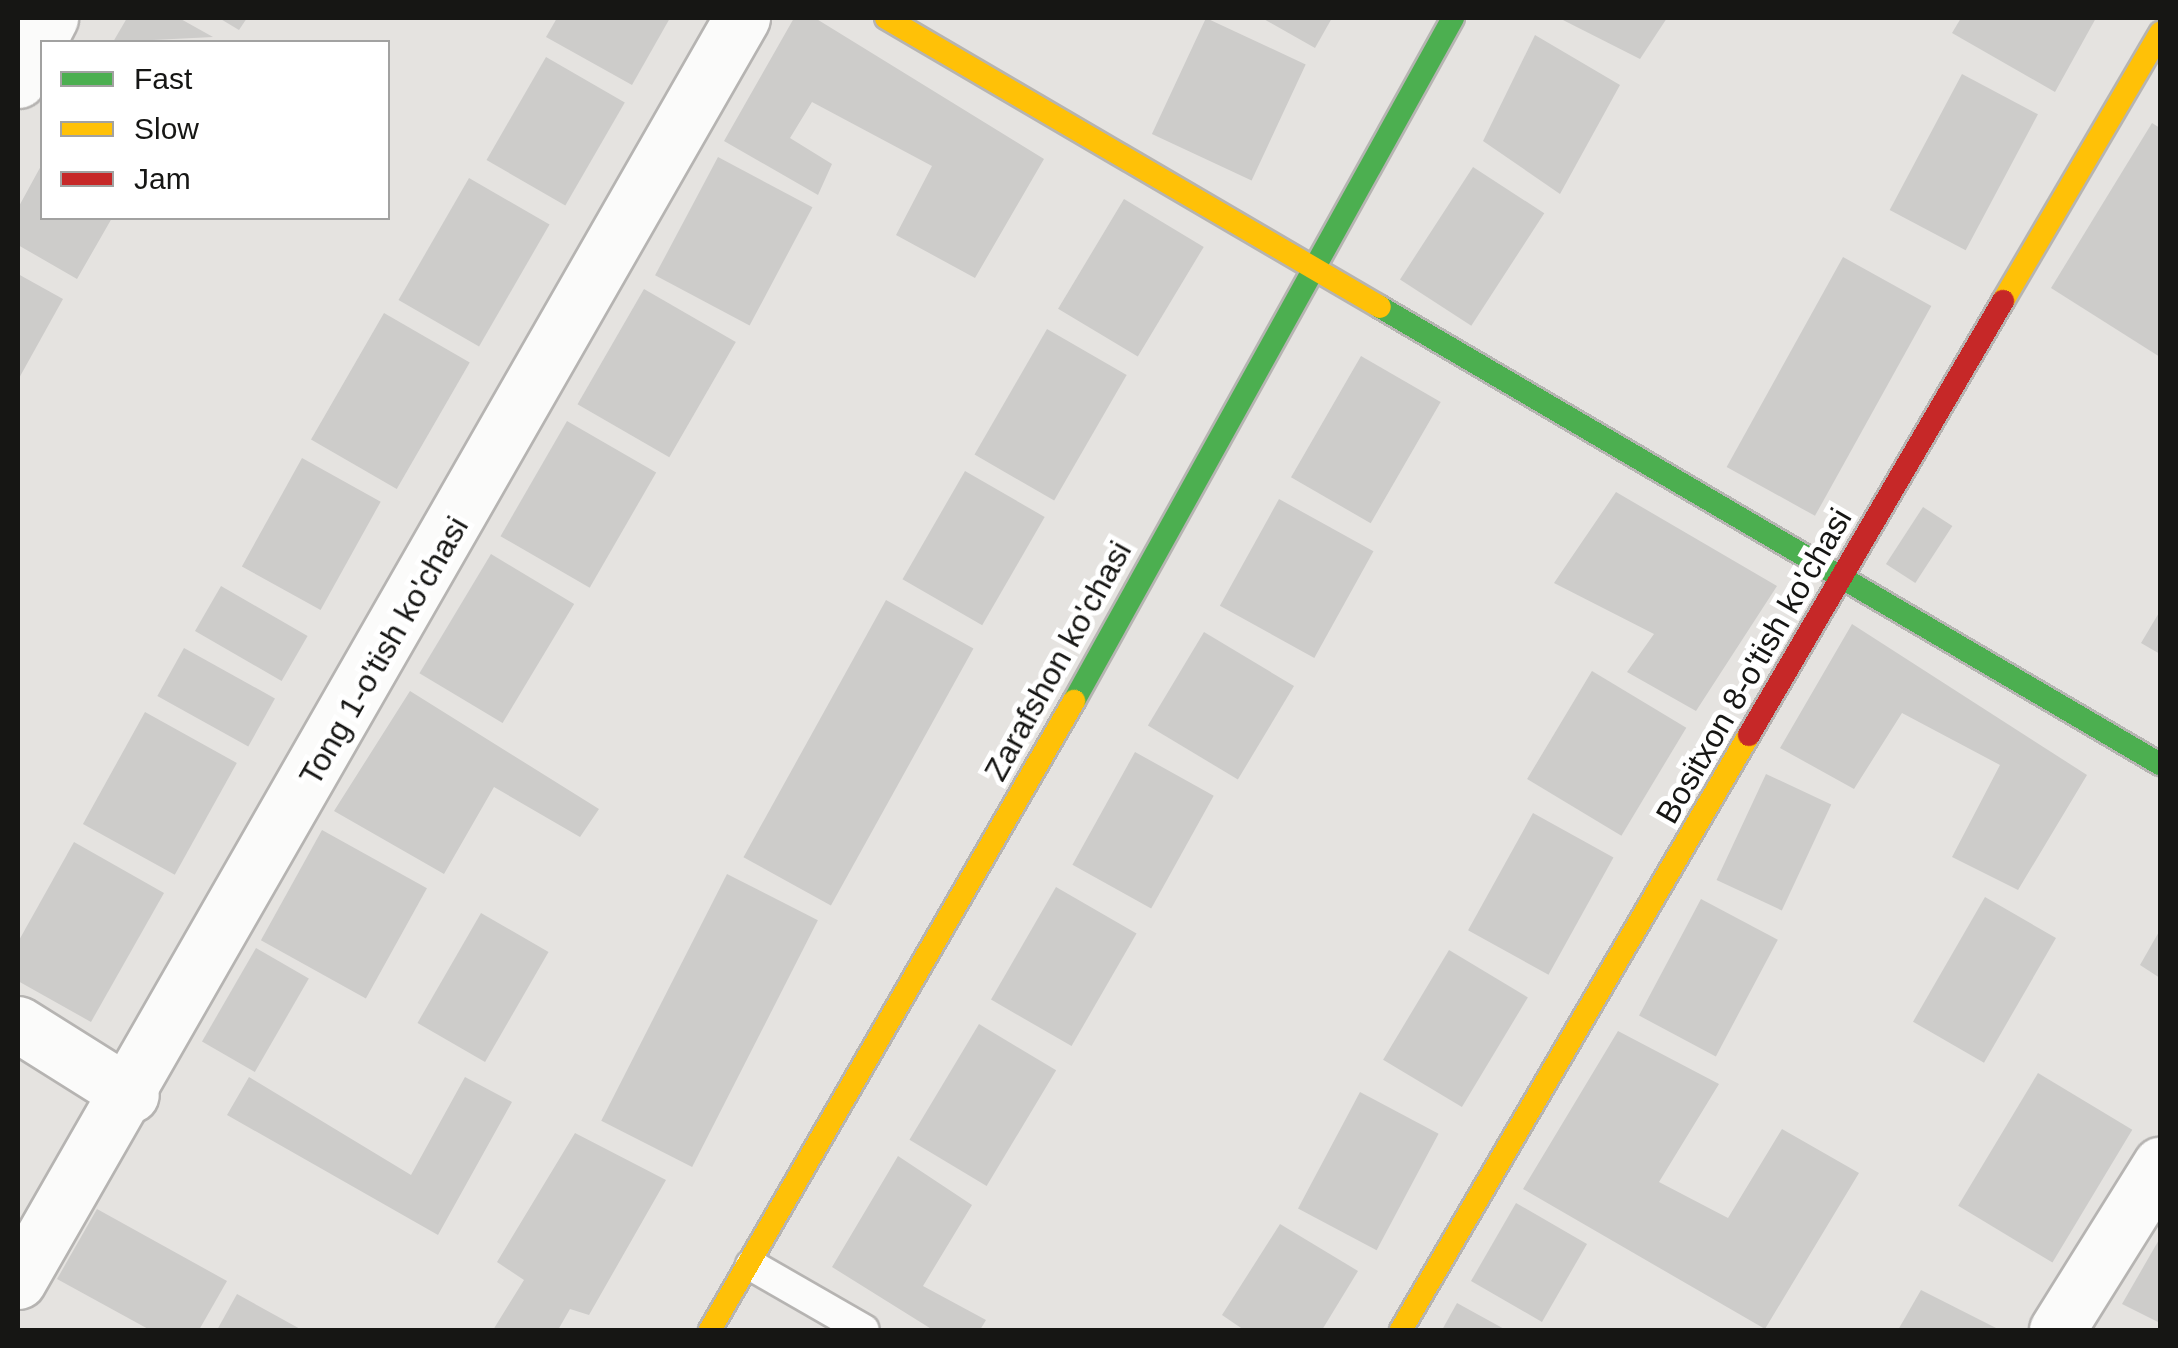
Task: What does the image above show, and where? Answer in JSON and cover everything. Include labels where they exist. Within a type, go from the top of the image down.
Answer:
[{"type":"street","points":[[18,80],[50,18]]},
{"type":"street","name":"Tong 1-o'tish ko'chasi","points":[[18,1281],[131,1095],[742,18]]},
{"type":"street","points":[[886,18],[1314,264],[2160,764]]},
{"type":"street","name":"Zarafshon ko'chasi","points":[[710,1330],[751,1265],[1453,18]]},
{"type":"street","name":"Bositxon 8-o'tish ko'chasi","points":[[1400,1330],[1843,580],[2160,33]]},
{"type":"street","points":[[18,1024],[131,1095]]},
{"type":"street","points":[[2058,1330],[2160,1165]]},
{"type":"lane","points":[[751,1265],[864,1330]]},
{"type":"building","points":[[127,18],[179,18],[213,37],[153,40],[114,40]]},
{"type":"building","points":[[219,18],[247,18],[239,30]]},
{"type":"building","points":[[557,18],[670,18],[632,85],[546,37]]},
{"type":"building","points":[[794,18],[815,18],[1044,159],[975,278],[896,235],[932,166],[812,102],[790,138],[832,164],[818,195],[724,141]]},
{"type":"building","points":[[1206,18],[1306,64],[1252,180],[1152,134]]},
{"type":"building","points":[[1262,18],[1332,18],[1315,48]]},
{"type":"building","points":[[1559,18],[1667,18],[1640,59]]},
{"type":"building","points":[[1961,18],[2096,18],[2055,92],[1952,33]]},
{"type":"building","points":[[1535,35],[1620,85],[1560,194],[1483,141]]},
{"type":"building","points":[[546,57],[625,102],[565,206],[486,160]]},
{"type":"building","points":[[1962,74],[2038,114],[1966,250],[1890,210]]},
{"type":"building","points":[[2152,123],[2160,128],[2160,357],[2051,288]]},
{"type":"building","points":[[718,157],[812,207],[750,326],[655,275]]},
{"type":"building","points":[[1473,167],[1544,213],[1471,326],[1400,279]]},
{"type":"building","points":[[40,168],[40,220],[111,220],[77,279],[18,245],[18,208]]},
{"type":"building","points":[[469,178],[550,224],[479,347],[398,300]]},
{"type":"building","points":[[1124,199],[1204,247],[1138,357],[1058,309]]},
{"type":"building","points":[[1843,257],[1931,306],[1815,516],[1727,467]]},
{"type":"building","points":[[18,274],[63,299],[18,380]]},
{"type":"building","points":[[644,289],[736,342],[669,457],[578,404]]},
{"type":"building","points":[[384,313],[470,362],[397,489],[311,439]]},
{"type":"building","points":[[1047,329],[1127,375],[1054,501],[974,455]]},
{"type":"building","points":[[1361,356],[1441,402],[1371,523],[1291,477]]},
{"type":"building","points":[[567,421],[656,472],[590,588],[500,536]]},
{"type":"building","points":[[302,458],[381,502],[321,610],[242,566]]},
{"type":"building","points":[[965,471],[1045,517],[982,625],[902,579]]},
{"type":"building","points":[[1616,492],[1777,586],[1696,711],[1627,672],[1654,634],[1554,583]]},
{"type":"building","points":[[1279,499],[1373,551],[1314,658],[1220,606]]},
{"type":"building","points":[[1923,507],[1952,526],[1915,583],[1886,564]]},
{"type":"building","points":[[491,554],[574,604],[503,723],[419,673]]},
{"type":"building","points":[[221,586],[308,636],[282,681],[195,631]]},
{"type":"building","points":[[886,600],[973,648],[831,906],[743,857]]},
{"type":"building","points":[[2160,611],[2160,654],[2141,643]]},
{"type":"building","points":[[1852,624],[2087,775],[2018,890],[1952,857],[2000,765],[1902,713],[1854,789],[1780,748]]},
{"type":"building","points":[[1204,632],[1294,686],[1238,780],[1148,725]]},
{"type":"building","points":[[184,648],[275,698],[248,747],[157,696]]},
{"type":"building","points":[[1592,671],[1686,728],[1621,836],[1527,779]]},
{"type":"building","points":[[410,691],[599,809],[580,837],[494,787],[444,874],[334,811]]},
{"type":"building","points":[[145,712],[237,763],[175,875],[83,824]]},
{"type":"building","points":[[1135,752],[1214,796],[1151,908],[1072,865]]},
{"type":"building","points":[[1766,774],[1831,804],[1782,910],[1717,880]]},
{"type":"building","points":[[1533,813],[1613,858],[1549,975],[1468,930]]},
{"type":"building","points":[[322,830],[427,888],[366,998],[261,940]]},
{"type":"building","points":[[74,842],[164,893],[91,1022],[18,981],[18,942]]},
{"type":"building","points":[[727,874],[818,920],[692,1167],[601,1121]]},
{"type":"building","points":[[1056,887],[1137,934],[1072,1046],[991,1000]]},
{"type":"building","points":[[1985,897],[2056,938],[1984,1063],[1913,1022]]},
{"type":"building","points":[[1701,899],[1778,940],[1716,1056],[1639,1016]]},
{"type":"building","points":[[481,913],[549,952],[485,1062],[418,1023]]},
{"type":"building","points":[[2160,930],[2160,978],[2140,965]]},
{"type":"building","points":[[256,948],[309,978],[255,1072],[202,1042]]},
{"type":"building","points":[[1449,950],[1528,997],[1462,1107],[1383,1060]]},
{"type":"building","points":[[979,1024],[1056,1070],[987,1186],[909,1140]]},
{"type":"building","points":[[1618,1031],[1719,1084],[1659,1182],[1728,1218],[1782,1129],[1859,1173],[1765,1329],[1523,1189]]},
{"type":"building","points":[[2038,1073],[2132,1130],[2052,1263],[1958,1206]]},
{"type":"building","points":[[249,1077],[411,1175],[465,1077],[512,1102],[438,1235],[227,1115]]},
{"type":"building","points":[[1360,1092],[1439,1134],[1377,1250],[1298,1209]]},
{"type":"building","points":[[575,1133],[666,1180],[589,1315],[570,1309],[558,1330],[493,1330],[524,1280],[497,1262]]},
{"type":"building","points":[[898,1156],[972,1205],[923,1286],[986,1320],[980,1330],[933,1330],[832,1267]]},
{"type":"building","points":[[1516,1203],[1587,1244],[1542,1322],[1471,1281]]},
{"type":"building","points":[[97,1209],[227,1281],[199,1330],[150,1330],[57,1279]]},
{"type":"building","points":[[1280,1224],[1358,1271],[1322,1330],[1244,1330],[1222,1315]]},
{"type":"building","points":[[2160,1238],[2160,1323],[2122,1304]]},
{"type":"building","points":[[1921,1290],[2000,1330],[1898,1330]]},
{"type":"building","points":[[237,1294],[302,1330],[217,1330]]},
{"type":"building","points":[[1457,1303],[1506,1330],[1442,1330]]},
{"type":"traffic: fast","points":[[1074,701],[1453,18]]},
{"type":"traffic: fast","points":[[1380,307],[2160,764]]},
{"type":"traffic: slow","points":[[886,18],[1380,307]]},
{"type":"traffic: slow","points":[[2003,301],[2160,33]]},
{"type":"traffic: slow","points":[[710,1330],[1074,701]]},
{"type":"traffic: slow","points":[[1401,1330],[1749,735]]},
{"type":"traffic: jam","points":[[1749,735],[2003,301]]}]
